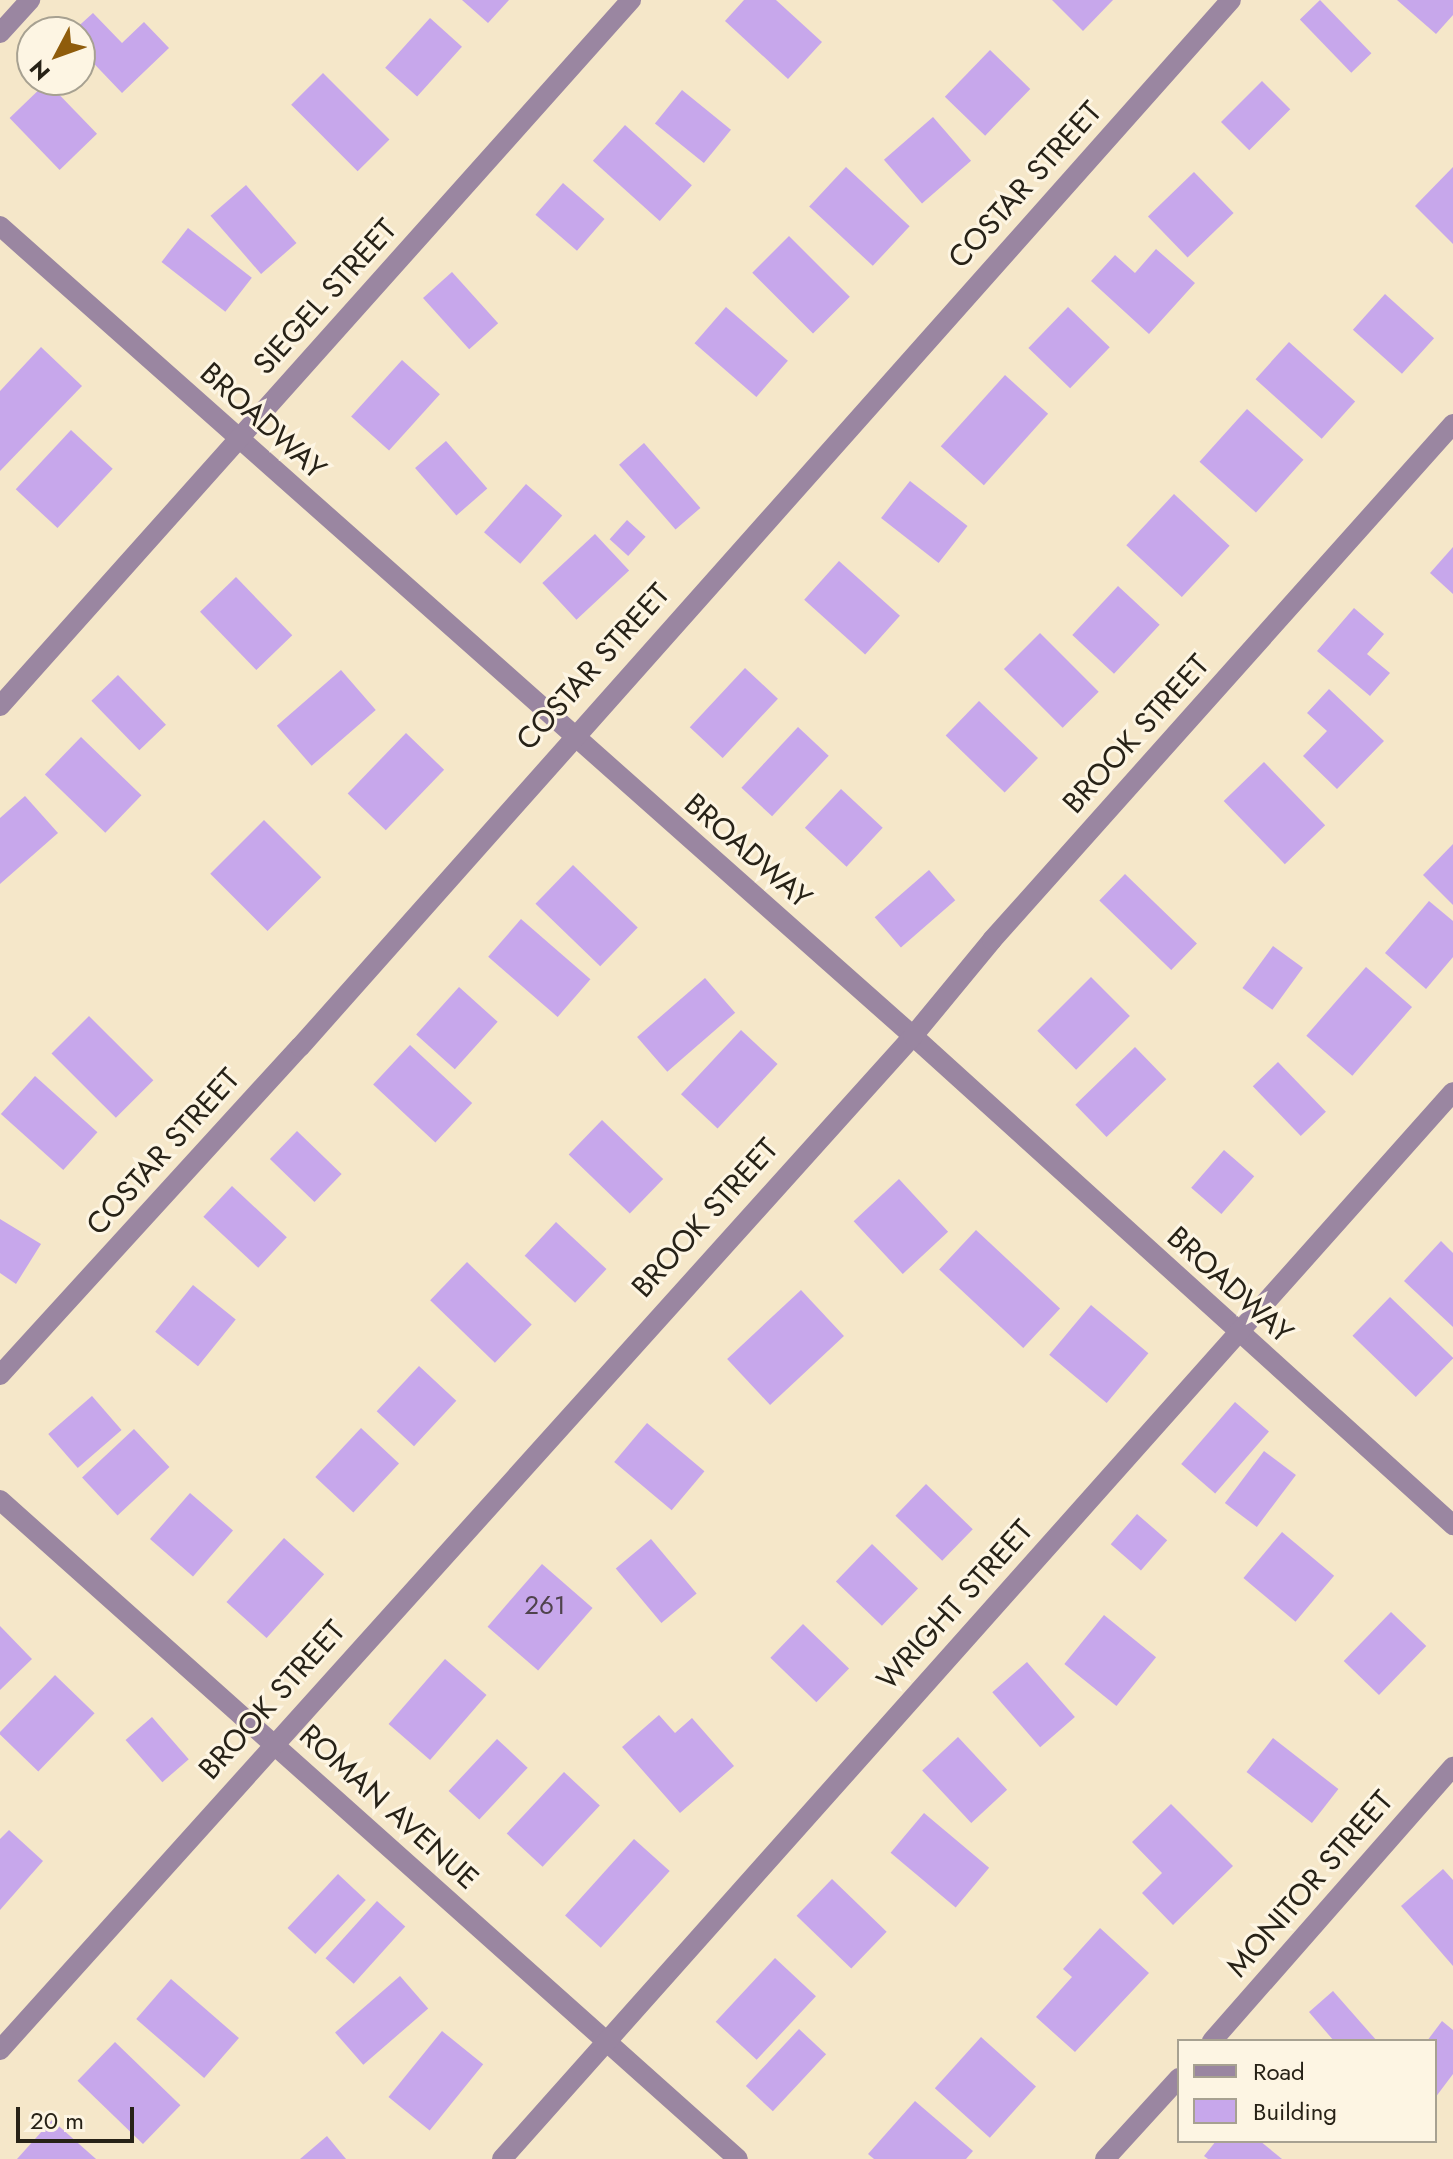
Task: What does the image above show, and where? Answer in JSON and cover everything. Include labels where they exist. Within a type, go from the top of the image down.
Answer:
[{"type":"street","points":[[0,33],[30,0]]},
{"type":"street","name":"SIEGEL STREET","points":[[0,706],[631,0]]},
{"type":"street","name":"COSTAR STREET","points":[[0,1375],[300,1047],[571,736],[1231,0]]},
{"type":"street","name":"BROADWAY","points":[[0,226],[571,736],[913,1036],[1236,1333],[1453,1525]]},
{"type":"street","name":"BROOK STREET","points":[[0,2050],[913,1036],[992,940],[1453,424]]},
{"type":"street","name":"WRIGHT STREET","points":[[502,2159],[1453,1092]]},
{"type":"street","name":"ROMAN AVENUE","points":[[0,1500],[738,2159]]},
{"type":"street","name":"MONITOR STREET","points":[[1214,2039],[1453,1767]]},
{"type":"street","points":[[1105,2159],[1177,2080]]},
{"type":"building","points":[[462,0],[509,0],[488,23]]},
{"type":"building","points":[[744,0],[776,0],[822,42],[788,79],[725,21]]},
{"type":"building","points":[[1052,0],[1113,0],[1083,31]]},
{"type":"building","points":[[1320,0],[1371,53],[1351,73],[1300,19]]},
{"type":"building","points":[[1397,0],[1453,0],[1453,15],[1436,34]]},
{"type":"building","points":[[96,16],[122,43],[144,22],[169,48],[122,93],[96,66]]},
{"type":"building","points":[[430,18],[462,47],[417,97],[385,68]]},
{"type":"building","points":[[990,50],[1030,89],[985,136],[945,97]]},
{"type":"building","points":[[323,73],[389,139],[358,171],[291,105]]},
{"type":"building","points":[[1262,81],[1290,109],[1249,150],[1221,122]]},
{"type":"building","points":[[682,90],[731,130],[704,163],[655,123]]},
{"type":"building","points":[[33,96],[61,96],[97,134],[60,170],[10,118]]},
{"type":"building","points":[[933,117],[971,161],[922,203],[884,160]]},
{"type":"building","points":[[625,125],[692,185],[660,221],[593,161]]},
{"type":"building","points":[[846,167],[910,226],[873,266],[809,206]]},
{"type":"building","points":[[1453,167],[1453,244],[1415,206]]},
{"type":"building","points":[[1194,172],[1234,213],[1188,257],[1148,216]]},
{"type":"building","points":[[563,183],[605,219],[577,251],[535,215]]},
{"type":"building","points":[[246,185],[297,243],[261,274],[211,216]]},
{"type":"building","points":[[188,228],[252,278],[225,312],[162,262]]},
{"type":"building","points":[[789,236],[850,297],[813,334],[752,273]]},
{"type":"building","points":[[1156,249],[1195,283],[1149,334],[1091,281],[1115,255],[1135,273]]},
{"type":"building","points":[[452,272],[498,323],[469,349],[423,298]]},
{"type":"building","points":[[1385,294],[1434,338],[1402,374],[1353,330]]},
{"type":"building","points":[[726,307],[788,361],[756,397],[695,343]]},
{"type":"building","points":[[1068,307],[1110,347],[1070,388],[1028,348]]},
{"type":"building","points":[[1289,342],[1355,402],[1322,439],[1256,379]]},
{"type":"building","points":[[41,347],[82,386],[0,471],[0,391]]},
{"type":"building","points":[[402,360],[440,394],[389,451],[351,416]]},
{"type":"building","points":[[1005,375],[1048,414],[984,485],[941,446]]},
{"type":"building","points":[[1247,409],[1303,460],[1256,513],[1199,462]]},
{"type":"building","points":[[71,430],[113,469],[57,528],[16,489]]},
{"type":"building","points":[[446,441],[487,489],[456,515],[415,468]]},
{"type":"building","points":[[644,443],[700,508],[676,530],[619,465]]},
{"type":"building","points":[[910,481],[968,526],[939,563],[881,518]]},
{"type":"building","points":[[526,484],[562,515],[520,564],[484,532]]},
{"type":"building","points":[[1174,494],[1230,546],[1182,597],[1126,545]]},
{"type":"building","points":[[627,520],[646,537],[628,556],[610,539]]},
{"type":"building","points":[[595,534],[629,571],[576,620],[542,583]]},
{"type":"building","points":[[1453,547],[1453,594],[1430,573]]},
{"type":"building","points":[[839,561],[900,616],[865,655],[804,600]]},
{"type":"building","points":[[236,577],[292,635],[256,670],[200,612]]},
{"type":"building","points":[[1118,586],[1160,625],[1114,674],[1072,635]]},
{"type":"building","points":[[1354,608],[1384,634],[1367,654],[1390,673],[1370,696],[1317,651]]},
{"type":"building","points":[[1040,633],[1099,692],[1063,728],[1004,669]]},
{"type":"building","points":[[745,668],[778,699],[723,758],[690,727]]},
{"type":"building","points":[[341,670],[376,710],[312,766],[277,726]]},
{"type":"building","points":[[118,675],[166,725],[139,750],[91,701]]},
{"type":"building","points":[[1329,689],[1384,741],[1337,789],[1303,756],[1327,731],[1307,713]]},
{"type":"building","points":[[979,701],[1038,758],[1005,792],[946,736]]},
{"type":"building","points":[[798,727],[829,756],[772,816],[741,788]]},
{"type":"building","points":[[406,733],[444,770],[386,830],[348,793]]},
{"type":"building","points":[[81,737],[141,795],[105,833],[45,774]]},
{"type":"building","points":[[1264,762],[1325,825],[1285,864],[1224,801]]},
{"type":"building","points":[[841,789],[883,828],[847,867],[805,828]]},
{"type":"building","points":[[25,796],[58,833],[0,884],[0,818]]},
{"type":"building","points":[[264,820],[321,877],[268,931],[210,874]]},
{"type":"building","points":[[1453,844],[1453,905],[1423,875]]},
{"type":"building","points":[[573,865],[638,928],[600,966],[535,904]]},
{"type":"building","points":[[929,870],[955,900],[901,947],[875,917]]},
{"type":"building","points":[[1125,874],[1197,943],[1171,970],[1099,901]]},
{"type":"building","points":[[1429,901],[1453,921],[1453,957],[1426,989],[1385,953]]},
{"type":"building","points":[[521,919],[590,979],[558,1017],[488,957]]},
{"type":"building","points":[[1273,946],[1303,968],[1272,1010],[1242,988]]},
{"type":"building","points":[[1366,967],[1412,1007],[1352,1076],[1306,1036]]},
{"type":"building","points":[[1091,977],[1130,1016],[1076,1070],[1037,1031]]},
{"type":"building","points":[[705,978],[735,1013],[667,1072],[637,1037]]},
{"type":"building","points":[[459,987],[498,1022],[455,1069],[416,1035]]},
{"type":"building","points":[[89,1016],[153,1080],[116,1118],[52,1053]]},
{"type":"building","points":[[741,1030],[778,1064],[718,1128],[681,1094]]},
{"type":"building","points":[[410,1045],[472,1103],[435,1142],[373,1084]]},
{"type":"building","points":[[1135,1047],[1166,1079],[1107,1137],[1075,1105]]},
{"type":"building","points":[[1278,1062],[1326,1112],[1301,1136],[1253,1086]]},
{"type":"building","points":[[35,1076],[97,1132],[63,1170],[1,1114]]},
{"type":"building","points":[[602,1120],[663,1179],[630,1214],[569,1155]]},
{"type":"building","points":[[297,1131],[342,1174],[315,1202],[270,1159]]},
{"type":"building","points":[[1224,1150],[1254,1176],[1221,1214],[1191,1188]]},
{"type":"building","points":[[899,1179],[948,1232],[903,1274],[854,1221]]},
{"type":"building","points":[[232,1186],[287,1237],[258,1268],[203,1217]]},
{"type":"building","points":[[0,1219],[41,1244],[16,1284],[0,1273]]},
{"type":"building","points":[[556,1222],[606,1269],[575,1303],[525,1256]]},
{"type":"building","points":[[976,1230],[1060,1308],[1023,1348],[939,1269]]},
{"type":"building","points":[[1441,1241],[1453,1253],[1453,1327],[1404,1281]]},
{"type":"building","points":[[467,1262],[532,1325],[495,1363],[430,1300]]},
{"type":"building","points":[[193,1285],[236,1320],[198,1366],[155,1332]]},
{"type":"building","points":[[801,1290],[844,1336],[770,1405],[727,1359]]},
{"type":"building","points":[[1390,1297],[1453,1358],[1416,1397],[1352,1336]]},
{"type":"building","points":[[1091,1305],[1148,1353],[1107,1403],[1049,1355]]},
{"type":"building","points":[[419,1366],[456,1401],[414,1446],[377,1411]]},
{"type":"building","points":[[92,1396],[122,1430],[78,1468],[48,1434]]},
{"type":"building","points":[[1235,1402],[1269,1432],[1215,1493],[1181,1464]]},
{"type":"building","points":[[647,1423],[704,1471],[672,1510],[614,1462]]},
{"type":"building","points":[[361,1428],[399,1463],[353,1512],[315,1477]]},
{"type":"building","points":[[134,1429],[169,1467],[118,1515],[82,1477]]},
{"type":"building","points":[[1264,1451],[1296,1475],[1257,1527],[1225,1503]]},
{"type":"building","points":[[926,1484],[973,1529],[942,1561],[895,1516]]},
{"type":"building","points":[[190,1493],[233,1530],[193,1576],[150,1539]]},
{"type":"building","points":[[1137,1514],[1167,1540],[1141,1570],[1111,1544]]},
{"type":"building","points":[[1282,1532],[1334,1576],[1296,1622],[1243,1578]]},
{"type":"building","points":[[284,1538],[324,1574],[267,1638],[226,1602]]},
{"type":"building","points":[[651,1539],[697,1593],[661,1623],[616,1569]]},
{"type":"building","points":[[872,1544],[918,1588],[882,1626],[836,1581]]},
{"type":"building","points":[[542,1564],[593,1608],[538,1671],[488,1627]]},
{"type":"building","points":[[1391,1612],[1426,1646],[1379,1695],[1344,1661]]},
{"type":"building","points":[[1104,1615],[1156,1657],[1116,1706],[1064,1664]]},
{"type":"building","points":[[803,1624],[849,1668],[816,1702],[770,1658]]},
{"type":"building","points":[[0,1626],[32,1659],[0,1690]]},
{"type":"building","points":[[445,1659],[487,1695],[430,1760],[389,1724]]},
{"type":"building","points":[[1027,1662],[1075,1717],[1040,1747],[992,1692]]},
{"type":"building","points":[[55,1675],[95,1713],[38,1771],[0,1732]]},
{"type":"building","points":[[659,1715],[675,1733],[692,1718],[734,1766],[680,1813],[622,1747]]},
{"type":"building","points":[[152,1717],[189,1759],[162,1782],[126,1740]]},
{"type":"building","points":[[958,1737],[1007,1790],[971,1823],[922,1770]]},
{"type":"building","points":[[1273,1738],[1338,1789],[1312,1823],[1247,1772]]},
{"type":"building","points":[[497,1739],[528,1768],[479,1820],[449,1791]]},
{"type":"building","points":[[564,1772],[600,1805],[543,1867],[507,1833]]},
{"type":"building","points":[[1171,1804],[1233,1866],[1173,1925],[1142,1893],[1162,1873],[1132,1842]]},
{"type":"building","points":[[924,1813],[989,1868],[956,1907],[891,1853]]},
{"type":"building","points":[[9,1830],[43,1861],[0,1910],[0,1839]]},
{"type":"building","points":[[634,1839],[670,1871],[601,1948],[565,1916]]},
{"type":"building","points":[[1443,1869],[1453,1880],[1453,1966],[1401,1906]]},
{"type":"building","points":[[338,1874],[366,1900],[315,1954],[288,1928]]},
{"type":"building","points":[[832,1879],[887,1932],[851,1968],[797,1916]]},
{"type":"building","points":[[377,1901],[405,1926],[354,1984],[325,1958]]},
{"type":"building","points":[[1100,1928],[1149,1973],[1075,2052],[1036,2017],[1072,1977],[1063,1969]]},
{"type":"building","points":[[775,1958],[816,1996],[757,2060],[716,2022]]},
{"type":"building","points":[[400,1976],[428,2008],[363,2065],[335,2032]]},
{"type":"building","points":[[171,1979],[239,2038],[204,2078],[136,2019]]},
{"type":"building","points":[[1333,1991],[1375,2039],[1332,2039],[1309,2012]]},
{"type":"building","points":[[1442,2021],[1453,2030],[1453,2074],[1437,2095],[1437,2039],[1428,2039]]},
{"type":"building","points":[[799,2029],[826,2054],[773,2111],[746,2086]]},
{"type":"building","points":[[442,2031],[483,2064],[430,2130],[389,2097]]},
{"type":"building","points":[[981,2037],[1036,2087],[990,2138],[935,2088]]},
{"type":"building","points":[[115,2042],[180,2105],[143,2144],[77,2081]]},
{"type":"building","points":[[915,2101],[973,2151],[966,2159],[874,2159],[868,2154]]},
{"type":"building","points":[[52,2120],[96,2159],[17,2159]]},
{"type":"building","points":[[327,2136],[346,2159],[300,2159]]},
{"type":"building","points":[[1214,2143],[1262,2143],[1282,2159],[1208,2159],[1204,2156]]}]
